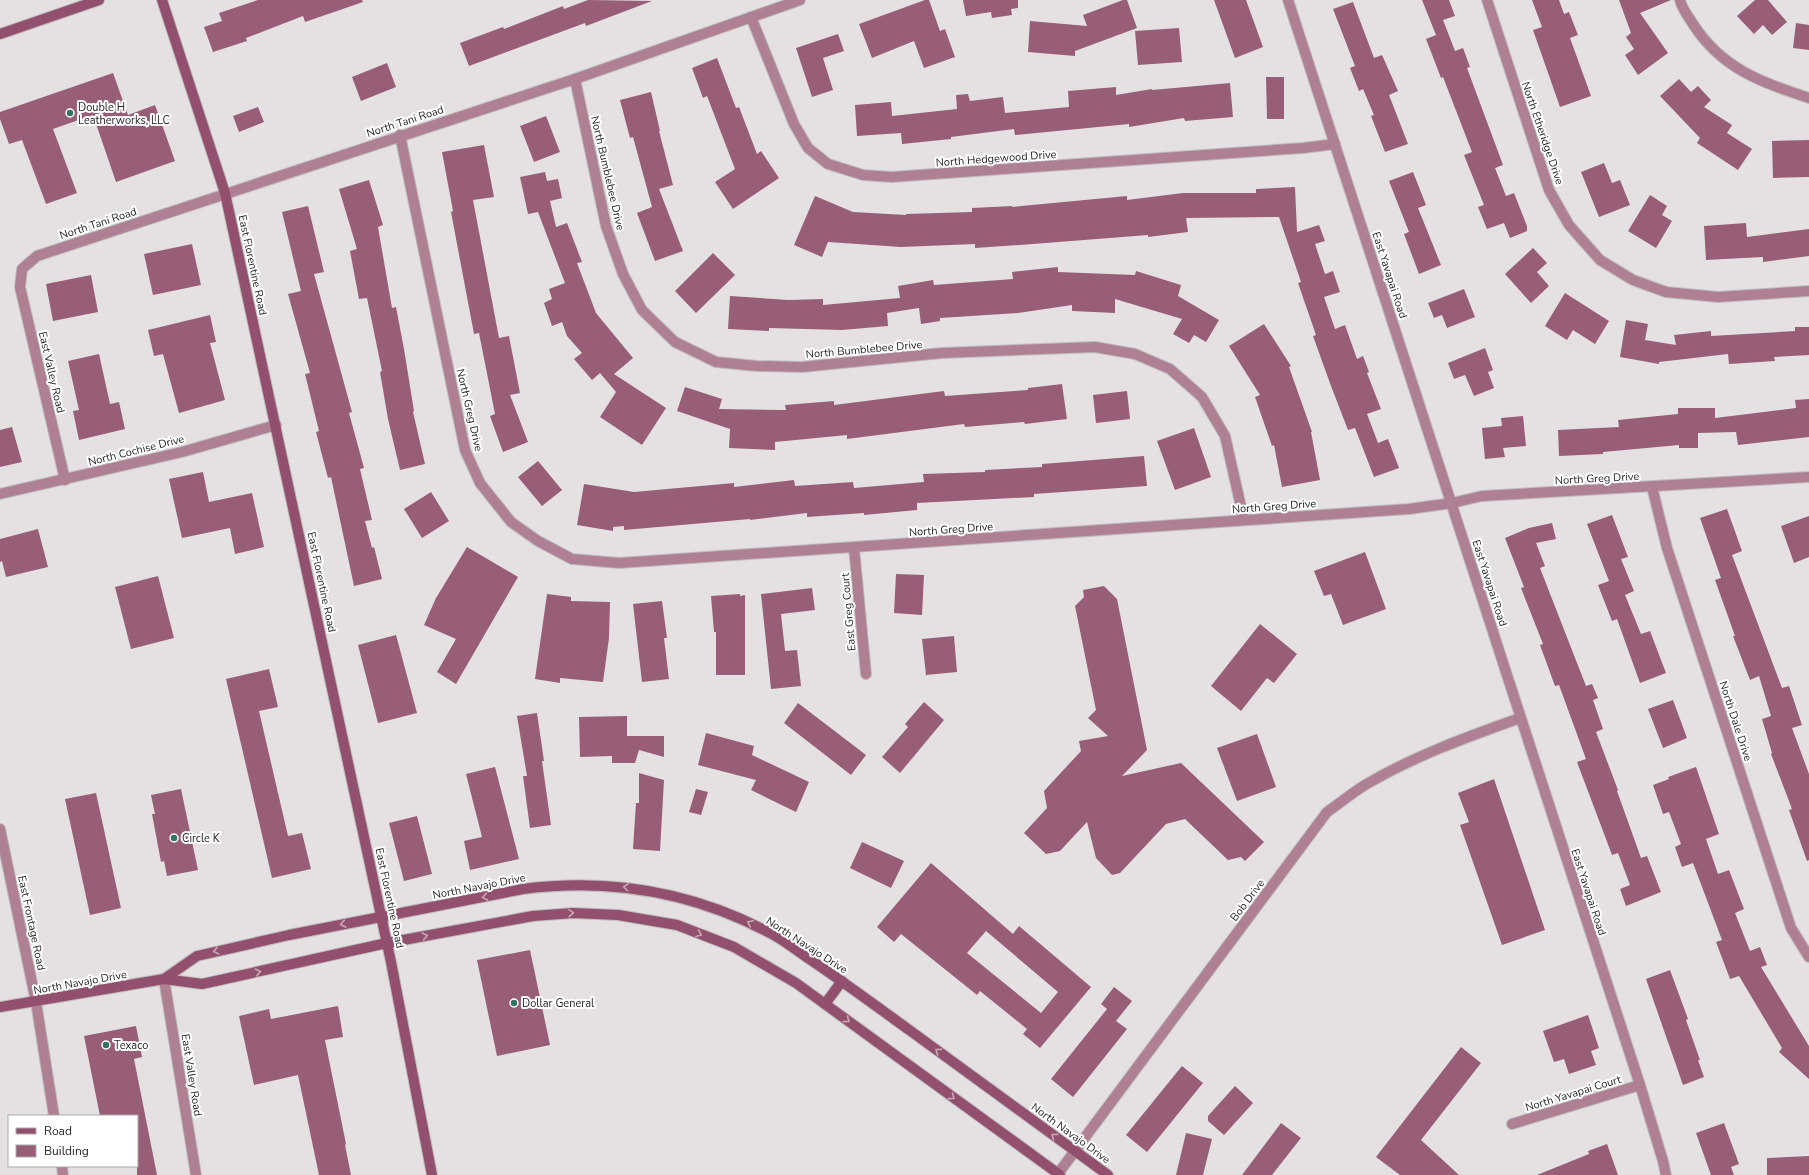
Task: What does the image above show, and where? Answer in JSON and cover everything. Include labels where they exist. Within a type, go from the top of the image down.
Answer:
[{"type":"street","points":[[0,34],[99,0]]},
{"type":"street","name":"East Florentine Road","points":[[162,0],[225,193],[387,943],[419,1101],[432,1175]]},
{"type":"street","name":"North Tani Road","points":[[22,269],[37,256],[400,135],[575,79],[800,0]]},
{"type":"street","name":"East Yavapai Road","points":[[1288,0],[1640,1085],[1666,1175]]},
{"type":"street","name":"North Etheridge Drive","points":[[1487,0],[1549,190],[1569,224],[1600,260],[1632,280],[1666,292],[1718,297],[1809,291]]},
{"type":"street","points":[[1680,0],[1704,40],[1732,66],[1771,85],[1809,98]]},
{"type":"street","name":"North Hedgewood Drive","points":[[751,17],[794,124],[808,148],[828,164],[863,175],[892,177],[1335,144]]},
{"type":"street","name":"North Bumblebee Drive","points":[[575,79],[606,226],[623,274],[642,310],[675,342],[716,362],[757,366],[802,367],[942,353],[1095,347],[1135,354],[1170,369],[1202,397],[1225,436],[1244,520]]},
{"type":"street","name":"North Greg Drive","points":[[400,135],[465,450],[480,484],[511,522],[538,541],[572,559],[619,563],[854,548],[1409,509],[1452,504],[1482,496],[1809,477]]},
{"type":"street","name":"East Valley Road","points":[[22,269],[20,287],[65,480]]},
{"type":"street","name":"North Cochise Drive","points":[[0,494],[182,452],[276,425]]},
{"type":"street","name":"North Dale Drive","points":[[1652,487],[1667,548],[1791,928],[1809,957]]},
{"type":"street","name":"East Greg Court","points":[[854,548],[866,674]]},
{"type":"street","name":"Bob Drive","points":[[1058,1175],[1074,1150],[1327,812],[1364,786],[1400,766],[1452,742],[1520,718]]},
{"type":"street","name":"East Frontage Road","points":[[0,829],[36,1002],[54,1115]]},
{"type":"street","name":"North Navajo Drive","points":[[164,979],[197,956],[523,889],[558,885],[609,885],[650,890],[692,900],[737,917],[770,932],[842,981],[1108,1175]]},
{"type":"street","name":"North Navajo Drive","points":[[0,1007],[164,979],[202,984],[387,943],[533,916],[573,913],[618,916],[677,925],[734,947],[796,983],[1058,1175]]},
{"type":"street","name":"East Valley Road","points":[[164,979],[196,1175]]},
{"type":"street","points":[[825,1004],[842,981]]},
{"type":"street","name":"North Yavapai Court","points":[[1512,1124],[1640,1085]]},
{"type":"building","points":[[258,0],[362,0],[363,2],[305,22],[303,16],[246,38],[247,41],[213,52],[204,27],[222,21],[219,13]]},
{"type":"building","points":[[588,0],[652,1],[586,26],[585,23],[469,66],[460,43],[503,27],[504,29],[563,6],[564,9]]},
{"type":"building","points":[[925,0],[929,0],[940,31],[945,29],[955,57],[924,68],[914,41],[872,58],[859,24]]},
{"type":"building","points":[[963,0],[1018,0],[1018,8],[1011,9],[1012,15],[992,18],[991,12],[966,16]]},
{"type":"building","points":[[1123,0],[1127,0],[1137,28],[1075,51],[1075,56],[1028,52],[1030,21],[1087,26],[1083,15]]},
{"type":"building","points":[[1214,0],[1246,0],[1263,47],[1235,58]]},
{"type":"building","points":[[1422,0],[1449,0],[1455,16],[1443,20],[1455,51],[1463,48],[1470,67],[1467,68],[1503,165],[1495,168],[1506,196],[1514,193],[1527,226],[1527,231],[1510,238],[1504,223],[1487,229],[1478,207],[1484,205],[1464,155],[1472,152],[1443,77],[1441,78],[1426,39],[1436,35]]},
{"type":"building","points":[[1532,0],[1559,0],[1564,14],[1569,12],[1578,35],[1570,38],[1591,96],[1560,107],[1533,30],[1542,27]]},
{"type":"building","points":[[1619,0],[1671,0],[1640,13],[1668,53],[1638,75],[1625,55],[1634,49],[1626,37],[1631,33]]},
{"type":"building","points":[[1755,0],[1768,0],[1787,22],[1772,35],[1763,25],[1754,34],[1737,16]]},
{"type":"building","points":[[1353,2],[1374,58],[1382,55],[1398,91],[1389,95],[1408,144],[1385,152],[1371,116],[1374,115],[1363,89],[1359,91],[1350,68],[1355,66],[1333,9]]},
{"type":"building","points":[[1796,23],[1809,25],[1809,50],[1793,48]]},
{"type":"building","points":[[1179,28],[1182,62],[1138,65],[1135,31]]},
{"type":"building","points":[[838,34],[844,51],[823,58],[833,90],[812,97],[796,48]]},
{"type":"building","points":[[717,58],[736,108],[739,107],[757,154],[761,151],[779,178],[733,209],[715,182],[735,169],[707,96],[703,98],[692,68]]},
{"type":"building","points":[[387,63],[396,87],[361,101],[352,77]]},
{"type":"building","points":[[113,73],[128,115],[155,105],[175,161],[116,182],[93,115],[53,129],[77,193],[46,204],[22,140],[9,144],[0,119],[0,112]]},
{"type":"building","points":[[1266,77],[1284,77],[1284,119],[1267,119]]},
{"type":"building","points":[[1679,79],[1691,92],[1698,86],[1711,100],[1704,107],[1732,125],[1727,133],[1752,149],[1738,170],[1697,143],[1700,138],[1660,96]]},
{"type":"building","points":[[1230,83],[1233,117],[1185,121],[1184,118],[1129,127],[1129,124],[1015,135],[1014,129],[951,137],[951,139],[902,144],[901,133],[857,136],[855,105],[891,102],[892,116],[957,109],[956,95],[968,94],[970,101],[1003,97],[1005,113],[1069,107],[1068,91],[1116,87],[1116,95],[1152,89]]},
{"type":"building","points":[[651,92],[673,185],[659,189],[683,251],[655,261],[637,213],[652,207],[633,137],[630,138],[620,100]]},
{"type":"building","points":[[258,107],[264,122],[239,132],[233,116]]},
{"type":"building","points":[[546,116],[560,152],[534,162],[520,126]]},
{"type":"building","points":[[1809,140],[1809,177],[1773,178],[1772,141]]},
{"type":"building","points":[[484,145],[494,197],[473,200],[499,338],[509,336],[520,393],[510,395],[528,442],[503,452],[490,416],[495,414],[479,333],[474,334],[451,212],[453,211],[442,152]]},
{"type":"building","points":[[1604,163],[1612,183],[1620,180],[1630,205],[1599,217],[1581,172]]},
{"type":"building","points":[[545,172],[547,181],[558,179],[562,198],[550,201],[556,227],[567,223],[582,262],[577,263],[596,313],[633,358],[614,374],[666,408],[642,445],[600,417],[616,392],[600,373],[592,380],[574,359],[582,353],[567,336],[562,322],[552,326],[544,303],[552,299],[549,289],[565,283],[538,212],[528,214],[520,177]]},
{"type":"building","points":[[1413,172],[1426,205],[1418,208],[1441,265],[1419,274],[1404,234],[1409,232],[1389,181]]},
{"type":"building","points":[[369,180],[383,225],[378,227],[392,308],[396,307],[413,412],[425,464],[400,470],[388,419],[380,372],[382,371],[367,298],[359,299],[350,251],[357,249],[339,189]]},
{"type":"building","points":[[1295,187],[1297,232],[1319,225],[1325,241],[1315,244],[1325,274],[1333,271],[1340,292],[1324,297],[1335,329],[1345,325],[1357,359],[1363,356],[1369,372],[1367,373],[1381,409],[1367,414],[1378,443],[1388,439],[1399,468],[1374,477],[1355,428],[1348,430],[1331,386],[1313,336],[1316,335],[1298,283],[1301,282],[1279,217],[1186,218],[1188,232],[1148,237],[1148,235],[975,248],[975,244],[901,247],[828,242],[822,257],[794,245],[815,196],[853,212],[906,215],[972,212],[972,208],[1012,207],[1127,196],[1127,200],[1183,193],[1256,193],[1256,189]]},
{"type":"building","points":[[1650,195],[1667,206],[1662,215],[1672,221],[1656,248],[1628,231]]},
{"type":"building","points":[[308,206],[324,272],[314,274],[352,412],[349,413],[364,468],[360,469],[372,520],[365,521],[372,548],[374,547],[382,579],[354,586],[331,477],[328,478],[316,432],[319,431],[305,374],[310,373],[288,294],[301,291],[282,212]]},
{"type":"building","points":[[1746,223],[1747,237],[1809,229],[1809,256],[1763,262],[1763,257],[1706,260],[1704,226]]},
{"type":"building","points":[[192,244],[201,285],[153,295],[144,254]]},
{"type":"building","points":[[1533,248],[1547,263],[1537,272],[1549,286],[1531,303],[1505,274]]},
{"type":"building","points":[[713,253],[735,275],[696,313],[675,291]]},
{"type":"building","points":[[1058,267],[1058,272],[1135,275],[1136,271],[1181,285],[1178,296],[1219,320],[1206,342],[1194,335],[1189,343],[1173,334],[1182,319],[1115,299],[1115,313],[1072,311],[1072,305],[1018,313],[940,318],[940,321],[921,324],[919,308],[887,313],[888,326],[842,330],[769,328],[769,331],[728,329],[730,296],[788,300],[823,299],[823,305],[900,298],[898,286],[933,280],[934,285],[1013,279],[1012,272]]},
{"type":"building","points":[[91,275],[98,312],[53,321],[46,284]]},
{"type":"building","points":[[1464,289],[1475,317],[1447,328],[1442,315],[1434,318],[1428,303]]},
{"type":"building","points":[[1565,293],[1609,321],[1595,344],[1573,330],[1567,340],[1545,326]]},
{"type":"building","points":[[210,315],[216,342],[210,343],[225,400],[179,413],[163,354],[154,356],[148,330]]},
{"type":"building","points":[[1626,320],[1648,324],[1645,340],[1676,345],[1674,335],[1711,331],[1711,336],[1795,331],[1795,327],[1809,327],[1809,355],[1774,357],[1775,361],[1729,364],[1728,354],[1659,362],[1659,364],[1620,357]]},
{"type":"building","points":[[1264,324],[1291,366],[1289,367],[1312,432],[1320,480],[1282,487],[1274,445],[1272,446],[1255,397],[1260,395],[1229,346]]},
{"type":"building","points":[[1485,348],[1493,370],[1488,372],[1494,388],[1474,396],[1465,375],[1454,379],[1448,363]]},
{"type":"building","points":[[99,354],[110,404],[119,402],[125,429],[79,440],[73,411],[79,410],[68,361]]},
{"type":"building","points":[[1062,384],[1067,419],[1025,424],[1024,422],[965,427],[964,424],[847,439],[847,435],[775,442],[775,450],[729,448],[730,429],[677,411],[685,387],[722,399],[719,409],[786,410],[785,405],[834,401],[834,405],[944,391],[945,396],[1028,390],[1028,388]]},
{"type":"building","points":[[1127,391],[1130,419],[1096,423],[1093,395]]},
{"type":"building","points":[[1809,399],[1809,437],[1738,445],[1736,432],[1698,433],[1698,448],[1679,448],[1679,445],[1603,452],[1603,454],[1559,456],[1558,430],[1619,427],[1618,420],[1678,414],[1678,408],[1715,408],[1715,418],[1796,408],[1795,400]]},
{"type":"building","points":[[1523,416],[1526,446],[1503,448],[1505,457],[1485,459],[1482,428],[1502,426],[1501,418]]},
{"type":"building","points":[[12,427],[22,462],[0,467],[0,430]]},
{"type":"building","points":[[1194,428],[1211,477],[1175,490],[1157,441]]},
{"type":"building","points":[[1144,456],[1147,486],[1034,494],[1034,497],[917,503],[917,510],[864,515],[864,513],[807,517],[807,513],[750,520],[624,530],[624,526],[613,527],[613,531],[577,525],[584,484],[634,492],[734,483],[734,487],[794,480],[795,486],[853,482],[854,488],[924,482],[923,474],[985,472],[985,470],[1042,467],[1042,464]]},
{"type":"building","points":[[538,461],[562,490],[542,506],[518,477]]},
{"type":"building","points":[[203,472],[209,502],[252,493],[264,547],[235,554],[230,528],[182,538],[169,479]]},
{"type":"building","points":[[431,492],[449,521],[422,538],[404,509]]},
{"type":"building","points":[[1727,509],[1742,551],[1732,555],[1782,688],[1789,686],[1802,725],[1792,728],[1809,774],[1809,860],[1807,861],[1789,810],[1792,809],[1771,754],[1772,753],[1762,719],[1771,716],[1759,676],[1750,680],[1733,636],[1735,636],[1715,580],[1721,578],[1700,518]]},
{"type":"building","points":[[1612,515],[1628,557],[1621,559],[1634,591],[1625,595],[1641,634],[1650,631],[1666,673],[1640,683],[1617,619],[1612,621],[1598,585],[1609,581],[1587,524]]},
{"type":"building","points":[[1809,516],[1809,557],[1794,563],[1781,526]]},
{"type":"building","points":[[1552,523],[1556,539],[1536,543],[1545,566],[1540,568],[1586,686],[1592,684],[1598,698],[1593,700],[1603,729],[1596,732],[1618,790],[1617,791],[1641,858],[1647,856],[1661,892],[1626,906],[1620,889],[1630,885],[1618,853],[1612,855],[1577,762],[1586,759],[1559,685],[1555,686],[1540,645],[1543,644],[1521,588],[1524,587],[1505,538],[1529,528]]},
{"type":"building","points":[[38,529],[48,567],[6,577],[2,561],[0,562],[0,539]]},
{"type":"building","points":[[467,547],[518,577],[456,684],[437,672],[456,639],[424,625],[436,598]]},
{"type":"building","points":[[1365,552],[1386,609],[1343,625],[1331,594],[1324,596],[1314,571]]},
{"type":"building","points":[[896,574],[924,575],[922,615],[894,613]]},
{"type":"building","points":[[158,576],[174,638],[131,649],[115,587]]},
{"type":"building","points":[[1104,586],[1117,599],[1147,750],[1122,776],[1181,763],[1264,842],[1245,861],[1241,857],[1228,860],[1185,819],[1166,824],[1120,873],[1112,875],[1096,858],[1087,822],[1060,851],[1046,854],[1024,833],[1047,808],[1044,791],[1081,751],[1079,741],[1108,736],[1088,718],[1096,710],[1075,606],[1084,597],[1083,590]]},
{"type":"building","points":[[812,588],[815,610],[781,614],[785,651],[797,650],[801,686],[771,689],[761,594]]},
{"type":"building","points":[[547,594],[571,597],[571,601],[610,602],[609,638],[603,682],[560,678],[560,683],[535,679]]},
{"type":"building","points":[[740,594],[740,596],[745,595],[745,675],[716,675],[716,632],[714,632],[711,596]]},
{"type":"building","points":[[662,601],[667,638],[664,638],[669,679],[642,682],[633,604]]},
{"type":"building","points":[[1260,624],[1297,654],[1274,683],[1267,678],[1241,711],[1211,686]]},
{"type":"building","points":[[396,635],[417,713],[378,723],[358,645]]},
{"type":"building","points":[[954,636],[957,672],[926,675],[922,639]]},
{"type":"building","points":[[269,669],[278,707],[259,711],[288,836],[302,833],[311,869],[272,878],[226,679]]},
{"type":"building","points":[[1673,700],[1687,738],[1663,748],[1648,709]]},
{"type":"building","points":[[924,702],[944,720],[900,773],[882,757],[908,727],[905,724]]},
{"type":"building","points":[[798,703],[866,755],[851,775],[784,723]]},
{"type":"building","points":[[537,713],[551,825],[530,828],[523,776],[527,776],[517,716]]},
{"type":"building","points":[[627,716],[627,736],[664,736],[664,757],[639,750],[635,763],[612,763],[612,756],[580,757],[579,717]]},
{"type":"building","points":[[706,733],[754,746],[752,755],[809,782],[796,812],[751,790],[756,780],[698,765]]},
{"type":"building","points":[[1257,734],[1276,787],[1237,801],[1217,748]]},
{"type":"building","points":[[495,767],[519,859],[470,870],[464,841],[482,837],[466,774]]},
{"type":"building","points":[[1696,767],[1719,834],[1706,839],[1718,874],[1729,870],[1744,909],[1735,913],[1750,951],[1760,947],[1767,965],[1761,967],[1809,1046],[1809,1079],[1779,1052],[1782,1048],[1739,976],[1730,979],[1716,942],[1722,940],[1693,863],[1682,867],[1675,847],[1681,844],[1669,812],[1663,814],[1653,785],[1669,779],[1668,777]]},
{"type":"building","points":[[639,773],[664,780],[660,851],[633,849],[636,803],[639,803]]},
{"type":"building","points":[[1494,779],[1545,930],[1502,945],[1460,825],[1469,822],[1458,793]]},
{"type":"building","name":"Circle K","points":[[181,789],[198,870],[167,876],[164,861],[161,862],[152,814],[155,814],[151,795]]},
{"type":"building","points":[[696,789],[708,792],[701,815],[689,812]]},
{"type":"building","points":[[96,793],[121,908],[90,915],[65,799]]},
{"type":"building","points":[[417,816],[432,874],[404,881],[389,823]]},
{"type":"building","points":[[862,842],[904,861],[891,888],[850,868]]},
{"type":"building","points":[[931,863],[1013,934],[1019,926],[1091,987],[1040,1048],[1023,1034],[1027,1029],[980,991],[977,995],[901,934],[894,942],[877,927]],"holes":[[[986,931],[1058,992],[1041,1013],[967,953]]]},
{"type":"building","name":"Dollar General","points":[[530,950],[550,1045],[497,1056],[477,960]]},
{"type":"building","points":[[1670,970],[1688,1019],[1686,1020],[1700,1060],[1698,1060],[1704,1077],[1683,1085],[1646,979]]},
{"type":"building","points":[[1114,987],[1132,1001],[1116,1021],[1127,1029],[1073,1097],[1051,1079],[1107,1009],[1101,1004]]},
{"type":"building","points":[[338,1006],[343,1037],[325,1040],[351,1175],[319,1175],[298,1075],[254,1085],[239,1016],[269,1009],[271,1019]]},
{"type":"building","points":[[1588,1015],[1599,1048],[1591,1051],[1596,1065],[1569,1074],[1564,1059],[1554,1062],[1543,1031]]},
{"type":"building","points":[[136,1026],[142,1057],[134,1059],[157,1175],[137,1175],[138,1115],[100,1115],[84,1036]]},
{"type":"building","points":[[1461,1047],[1481,1063],[1421,1140],[1459,1175],[1400,1175],[1376,1157]]},
{"type":"building","points":[[1182,1066],[1203,1083],[1147,1152],[1126,1135]]},
{"type":"building","points":[[1235,1086],[1253,1103],[1224,1135],[1208,1121],[1208,1116]]},
{"type":"building","points":[[1281,1123],[1301,1138],[1272,1175],[1242,1175]]},
{"type":"building","points":[[1724,1123],[1739,1164],[1731,1167],[1734,1175],[1711,1175],[1696,1133]]},
{"type":"building","points":[[1186,1133],[1212,1139],[1203,1175],[1176,1175]]},
{"type":"building","points":[[1607,1144],[1618,1175],[1537,1175],[1589,1154],[1588,1151]]},
{"type":"building","points":[[1809,1156],[1809,1175],[1767,1175],[1767,1158]]},
{"type":"place","name":"Double H Leatherworks, LLC","points":[[70,113]]},
{"type":"place","name":"Circle K","points":[[174,838]]},
{"type":"place","name":"Dollar General","points":[[514,1003]]},
{"type":"place","name":"Texaco","points":[[106,1045]]}]
